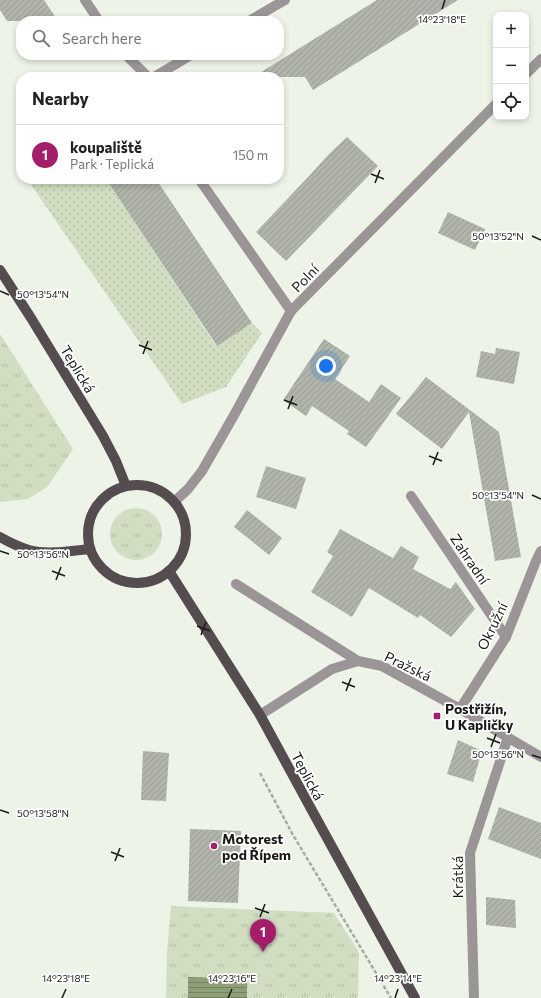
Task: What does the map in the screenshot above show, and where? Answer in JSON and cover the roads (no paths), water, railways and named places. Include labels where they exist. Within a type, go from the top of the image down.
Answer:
[{"type":"main road","name":"Teplická","points":[[0,270],[103,436],[116,461],[126,486]]},
{"type":"main road","points":[[139,485],[149,486],[163,493],[174,502],[184,519],[186,536],[185,546],[181,555],[169,571],[159,578],[149,582],[130,583],[114,578],[100,568],[90,549],[87,539],[87,530],[92,512],[103,498],[117,489],[126,486],[139,485]]},
{"type":"main road","points":[[0,537],[29,550],[42,552],[90,549]]},
{"type":"main road","name":"Teplická","points":[[169,571],[260,715],[415,998]]},
{"type":"street","points":[[85,0],[96,16]]},
{"type":"street","points":[[258,16],[285,0]]},
{"type":"street","points":[[529,71],[541,59]]},
{"type":"street","points":[[131,60],[143,72]]},
{"type":"street","points":[[162,72],[183,60]]},
{"type":"street","name":"Polní","points":[[174,502],[188,489],[202,471],[291,312],[493,107]]},
{"type":"street","points":[[202,184],[291,312]]},
{"type":"street","name":"Zahradní","points":[[411,496],[506,637]]},
{"type":"street","name":"Okružní","points":[[460,708],[506,637],[541,551]]},
{"type":"street","points":[[236,584],[358,661]]},
{"type":"street","name":"Pražská","points":[[260,715],[332,669],[358,661],[382,666],[460,708],[541,757]]},
{"type":"street","name":"Krátká","points":[[474,998],[470,853],[508,737]]},
{"type":"place","name":"Postřižín, U Kapličky","points":[[437,716]]},
{"type":"place","name":"Motorest pod Řípem","points":[[214,846]]},
{"type":"place","name":"koupaliště","points":[[263,952]]}]
